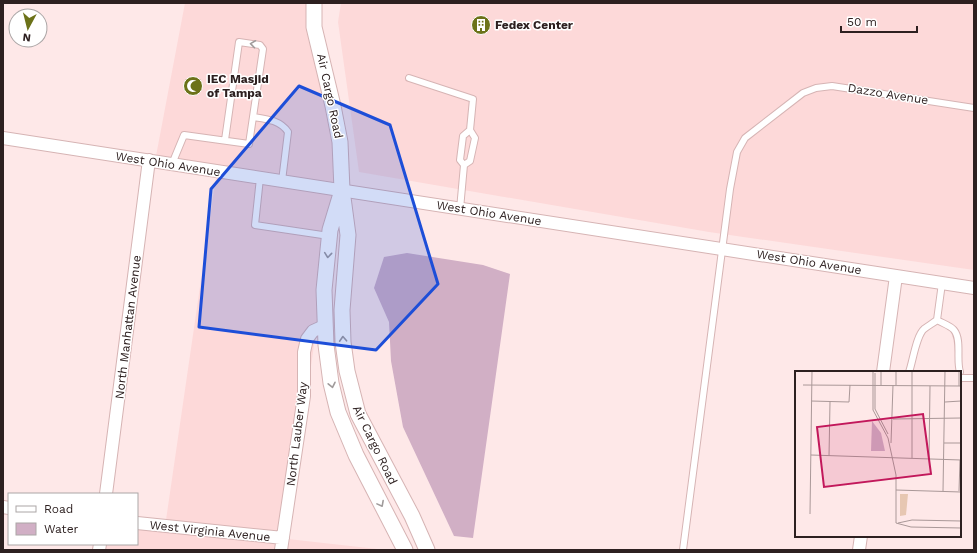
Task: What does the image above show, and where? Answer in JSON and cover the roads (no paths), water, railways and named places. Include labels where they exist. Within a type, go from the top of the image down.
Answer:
[{"type":"street","name":"Air Cargo Road","points":[[314,3],[314,27],[340,142],[342,190],[348,235],[342,310],[343,342],[347,371],[352,394],[361,420],[412,516],[427,550]]},
{"type":"street","name":"West Ohio Avenue","points":[[3,138],[974,288]]},
{"type":"street","name":"North Manhattan Avenue","points":[[106,493],[149,160]]},
{"type":"street","name":"Air Cargo Road","points":[[342,190],[330,236],[324,290],[324,326],[331,382],[338,412],[356,456],[405,550]]},
{"type":"street","points":[[883,371],[896,276]]},
{"type":"street","name":"North Lauber Way","points":[[282,544],[304,396],[304,352],[307,339],[313,331],[324,326]]},
{"type":"street","name":"West Virginia Avenue","points":[[138,523],[282,544]]},
{"type":"street","points":[[859,550],[861,537]]},
{"type":"lane","points":[[172,164],[184,135],[248,144],[263,49],[260,45],[239,42],[225,140]]},
{"type":"lane","points":[[409,78],[473,99],[470,130],[475,138],[470,161],[464,165]]},
{"type":"lane","name":"Dazzo Avenue","points":[[722,249],[730,189],[737,152],[745,138],[802,93],[816,88],[832,86],[974,108]]},
{"type":"lane","points":[[252,118],[266,119],[279,123],[284,126],[288,132],[282,181]]},
{"type":"lane","points":[[460,209],[464,165],[460,160],[463,136],[470,130]]},
{"type":"lane","points":[[260,178],[255,225],[330,236]]},
{"type":"lane","points":[[683,550],[722,249]]},
{"type":"lane","points":[[910,371],[917,342],[923,330],[937,320],[942,283]]},
{"type":"lane","points":[[937,320],[954,330],[958,339],[959,371]]},
{"type":"lane","points":[[961,376],[974,378]]},
{"type":"water","points":[[407,253],[483,265],[510,274],[473,538],[454,536],[403,427],[391,361],[389,322],[374,288],[384,257]]},
{"type":"place","name":"Fedex Center","points":[[481,25]]},
{"type":"place","name":"IEC Masjid of Tampa","points":[[193,86]]}]
